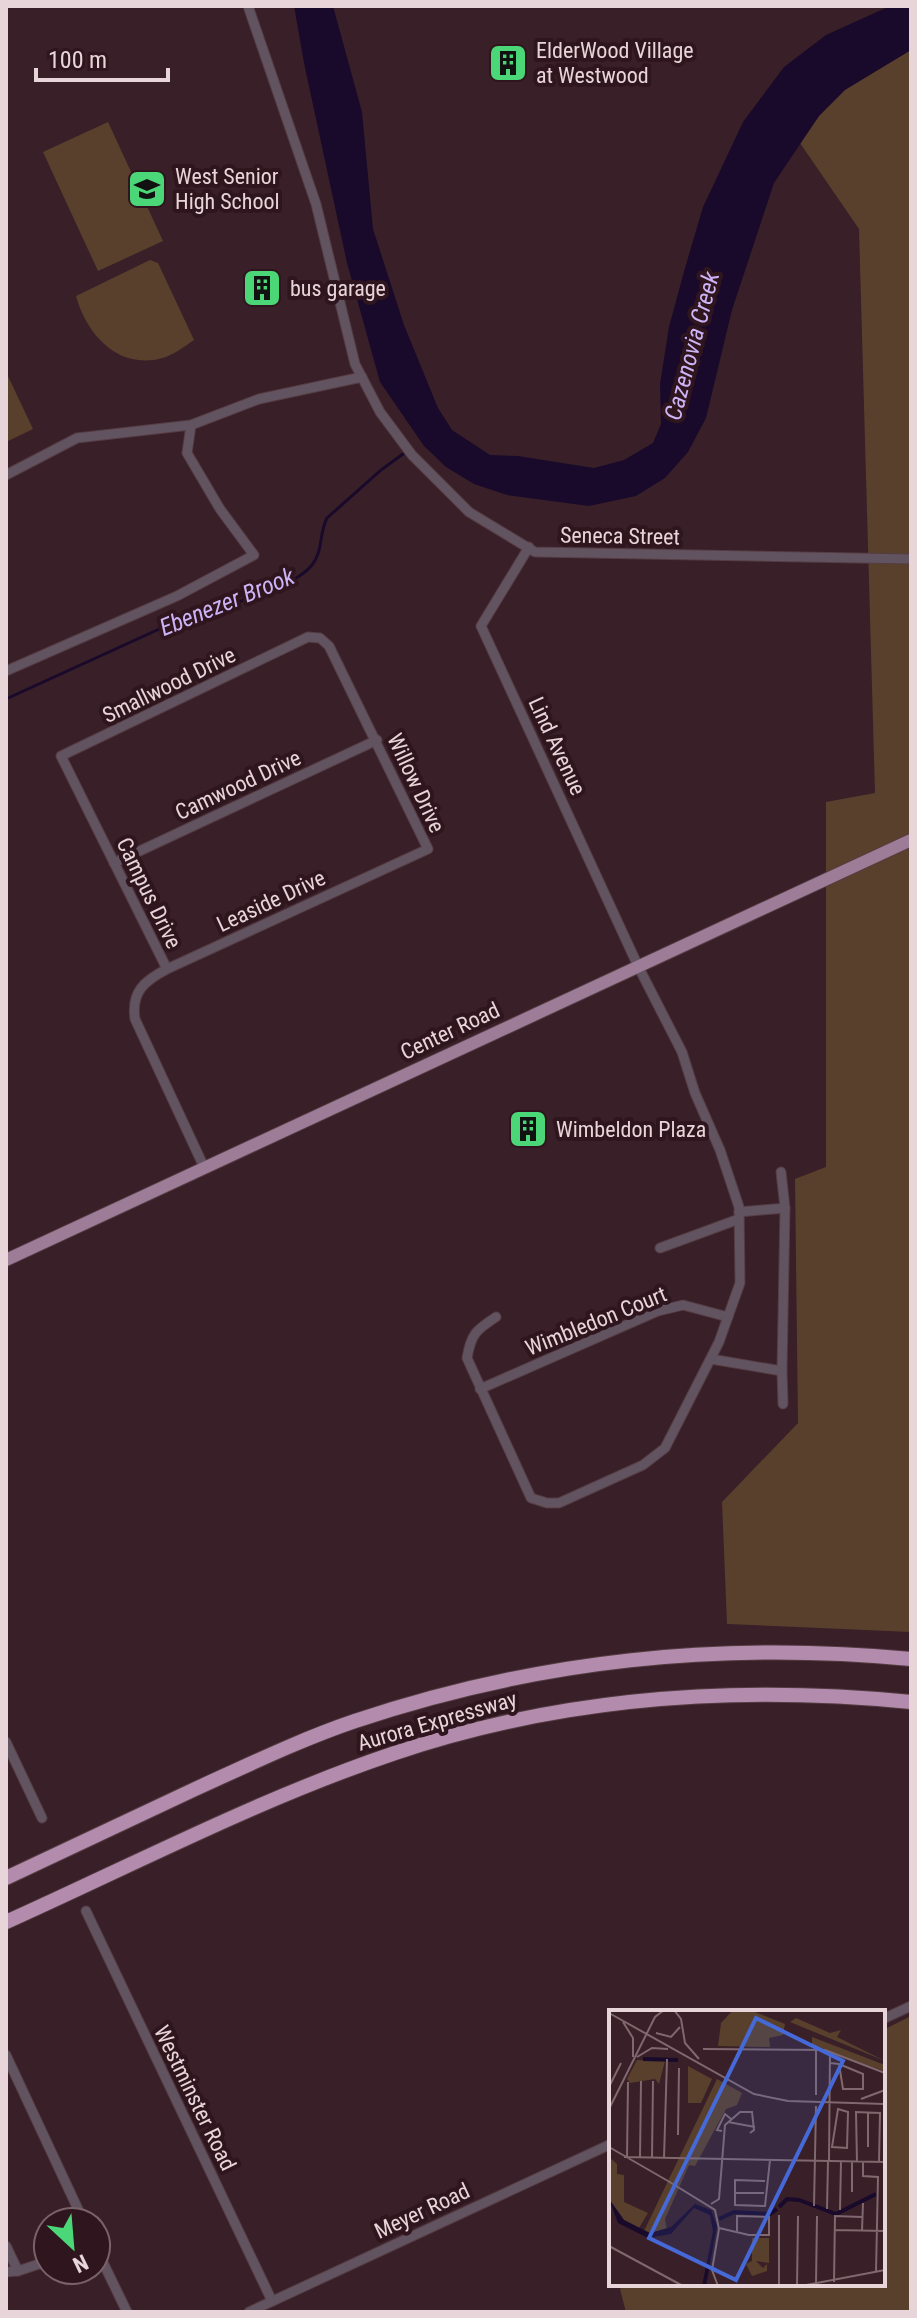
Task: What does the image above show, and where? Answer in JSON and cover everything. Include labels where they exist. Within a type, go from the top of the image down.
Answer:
[{"type":"highway","name":"Aurora Expressway","points":[[6,1878],[299,1743],[353,1722],[481,1684],[592,1664],[686,1654],[797,1652],[911,1659]]},
{"type":"highway","name":"Aurora Expressway","points":[[6,1922],[332,1775],[466,1733],[600,1706],[708,1695],[807,1694],[911,1702]]},
{"type":"main road","name":"Center Road","points":[[6,1260],[911,840]]},
{"type":"street","name":"Seneca Street","points":[[248,6],[316,204],[355,364],[380,412],[412,455],[469,512],[535,552],[911,559]]},
{"type":"street","points":[[6,475],[77,438],[191,425],[259,399],[362,377]]},
{"type":"street","points":[[6,671],[177,596],[254,555],[220,509],[187,453],[191,425]]},
{"type":"street","name":"Lind Avenue","points":[[529,547],[481,626],[638,966]]},
{"type":"street","name":"Smallwood Drive","points":[[83,800],[61,756],[308,637],[326,641],[333,653]]},
{"type":"street","name":"Willow Drive","points":[[333,653],[428,849],[347,885]]},
{"type":"street","name":"Camwood Drive","points":[[114,863],[377,740]]},
{"type":"street","name":"Campus Drive","points":[[83,800],[167,969],[150,978],[138,991],[134,999],[135,1019],[204,1167]]},
{"type":"street","name":"Leaside Drive","points":[[167,969],[347,885]]},
{"type":"street","name":"Wimbledon Court","points":[[496,1317],[477,1329],[467,1358],[531,1498],[559,1503],[643,1465],[665,1448],[711,1359],[728,1317],[740,1283],[739,1216],[720,1150],[695,1093],[682,1052],[638,966]]},
{"type":"street","points":[[781,1172],[785,1208],[783,1404]]},
{"type":"street","points":[[660,1248],[739,1216],[785,1208]]},
{"type":"street","name":"Wimbledon Court","points":[[480,1389],[658,1311],[683,1305],[728,1317]]},
{"type":"street","points":[[711,1359],[782,1371]]},
{"type":"street","points":[[6,1742],[42,1818]]},
{"type":"street","name":"Westminster Road","points":[[86,1911],[272,2301]]},
{"type":"street","points":[[885,2018],[911,2006]]},
{"type":"street","points":[[6,2055],[77,2206]]},
{"type":"street","name":"Meyer Road","points":[[249,2312],[609,2145]]},
{"type":"street","points":[[6,2246],[18,2271]]},
{"type":"street","points":[[6,2272],[32,2266]]},
{"type":"street","points":[[112,2281],[127,2312]]},
{"type":"shaded area","points":[[911,50],[911,1632],[727,1624],[722,1502],[798,1423],[795,1179],[826,1167],[826,802],[875,793],[859,229],[800,143],[819,116],[845,89]]},
{"type":"shaded area","points":[[108,122],[163,241],[98,271],[43,152]]},
{"type":"shaded area","points":[[150,260],[158,263],[194,340],[166,357],[134,359],[120,355],[97,337],[88,325],[76,296]]},
{"type":"shaded area","points":[[6,372],[33,429],[6,442]]},
{"type":"shaded area","points":[[911,2016],[911,2312],[626,2312],[620,2289],[624,2286],[885,2286],[885,2029]]},
{"type":"water","name":"Cazenovia Creek","points":[[294,6],[333,6],[362,112],[373,229],[404,325],[438,408],[452,430],[490,455],[518,456],[594,468],[624,460],[653,443],[661,424],[660,384],[669,327],[703,207],[743,122],[784,67],[826,35],[890,6],[911,6],[911,50],[845,90],[819,116],[774,183],[732,310],[706,418],[688,452],[665,478],[636,496],[589,506],[507,495],[474,484],[446,467],[424,446],[380,382],[347,263]]},
{"type":"waterway","name":"Ebenezer Brook","points":[[6,699],[190,615],[273,590],[302,574],[315,560],[327,518],[403,454]]},
{"type":"place","name":"ElderWood Village at Westwood","points":[[508,63]]},
{"type":"place","name":"West Senior High School","points":[[147,189]]},
{"type":"place","name":"bus garage","points":[[262,288]]},
{"type":"place","name":"Wimbeldon Plaza","points":[[528,1129]]}]
